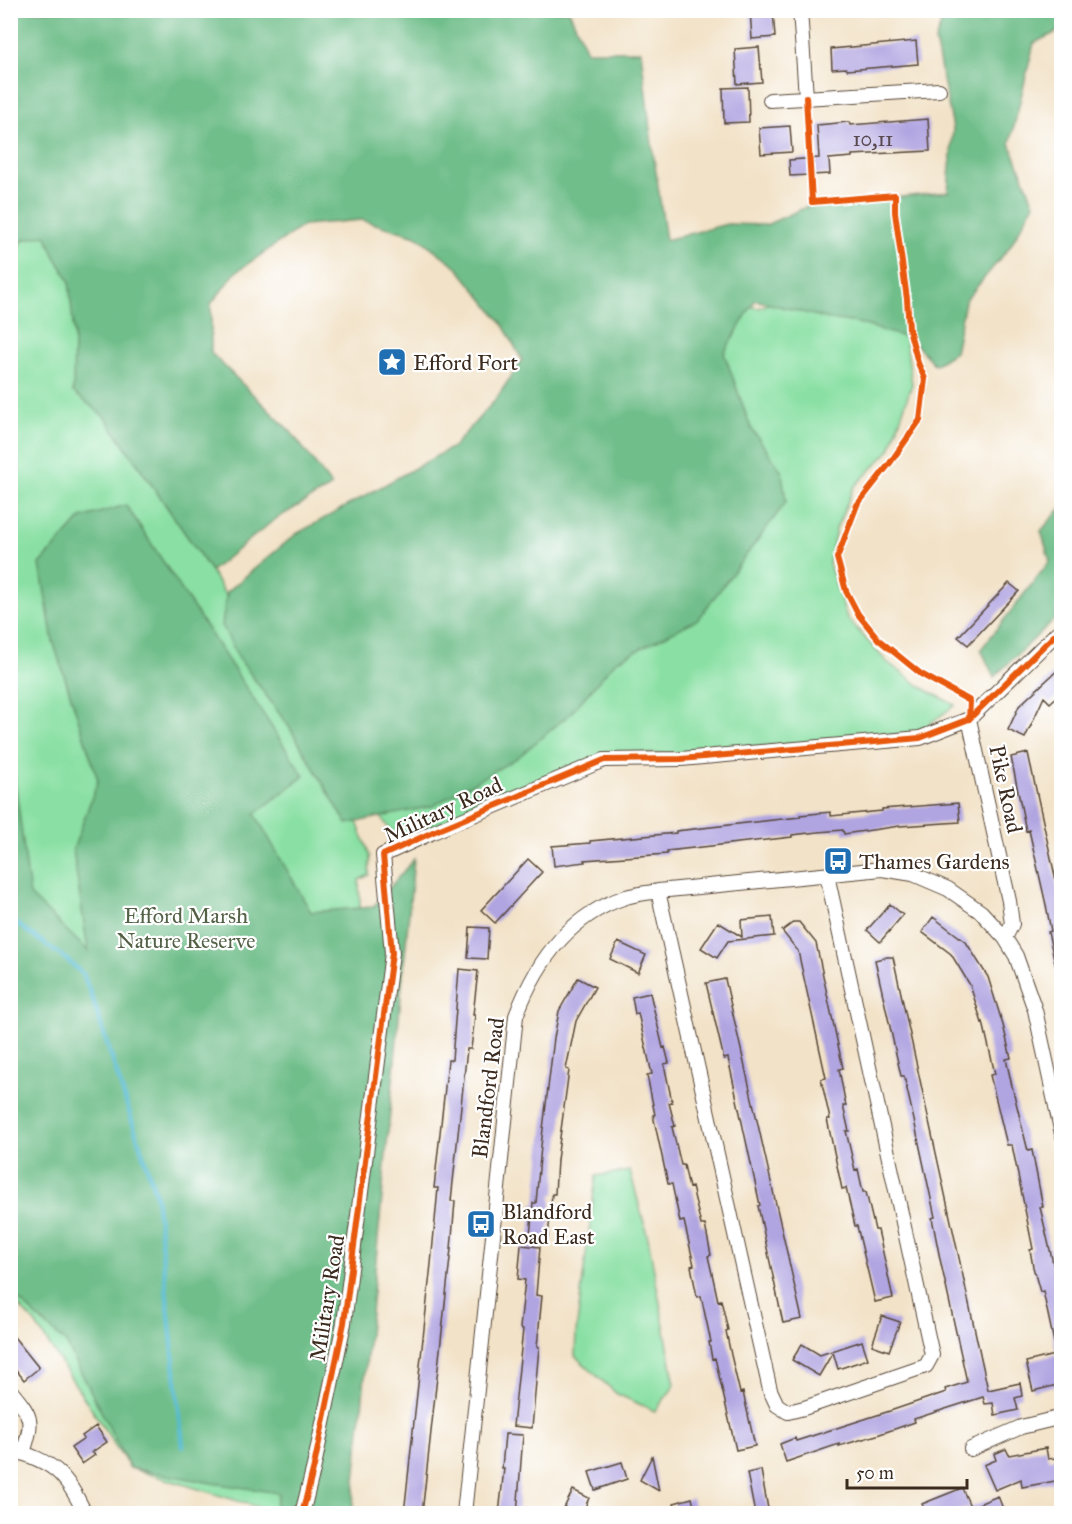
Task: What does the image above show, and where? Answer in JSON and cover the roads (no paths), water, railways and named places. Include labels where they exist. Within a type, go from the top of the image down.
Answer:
[{"type":"street","points":[[800,10],[806,97]]},
{"type":"street","points":[[770,100],[939,90]]},
{"type":"street","name":"Military Road","points":[[302,1514],[344,1323],[392,954],[383,855],[604,760],[681,759],[920,738],[969,719],[1062,628]]},
{"type":"street","name":"Pike Road","points":[[969,719],[1009,901],[1012,924],[1005,938]]},
{"type":"street","name":"Blandford Road","points":[[464,1514],[516,1016],[539,967],[557,942],[577,923],[603,907],[627,897],[658,891],[882,870],[914,874],[948,889],[981,912],[1005,938]]},
{"type":"street","points":[[658,891],[770,1390],[777,1405],[788,1412],[926,1366],[932,1355],[827,875]]},
{"type":"street","points":[[1005,938],[1016,956],[1035,1010],[1062,1134]]},
{"type":"street","points":[[10,1390],[28,1413],[31,1428],[17,1451],[40,1458],[63,1474],[85,1514]]},
{"type":"street","points":[[971,1449],[1021,1427],[1062,1417]]},
{"type":"waterway","points":[[10,919],[83,974],[93,1000],[156,1195],[183,1446]]},
{"type":"place","name":"Efford Fort","points":[[392,362]]},
{"type":"place","name":"Thames Gardens","points":[[838,861]]},
{"type":"place","name":"Blandford Road East","points":[[481,1224]]},
{"type":"park label","name":"Efford Marsh Nature Reserve","points":[[186,928]]}]
